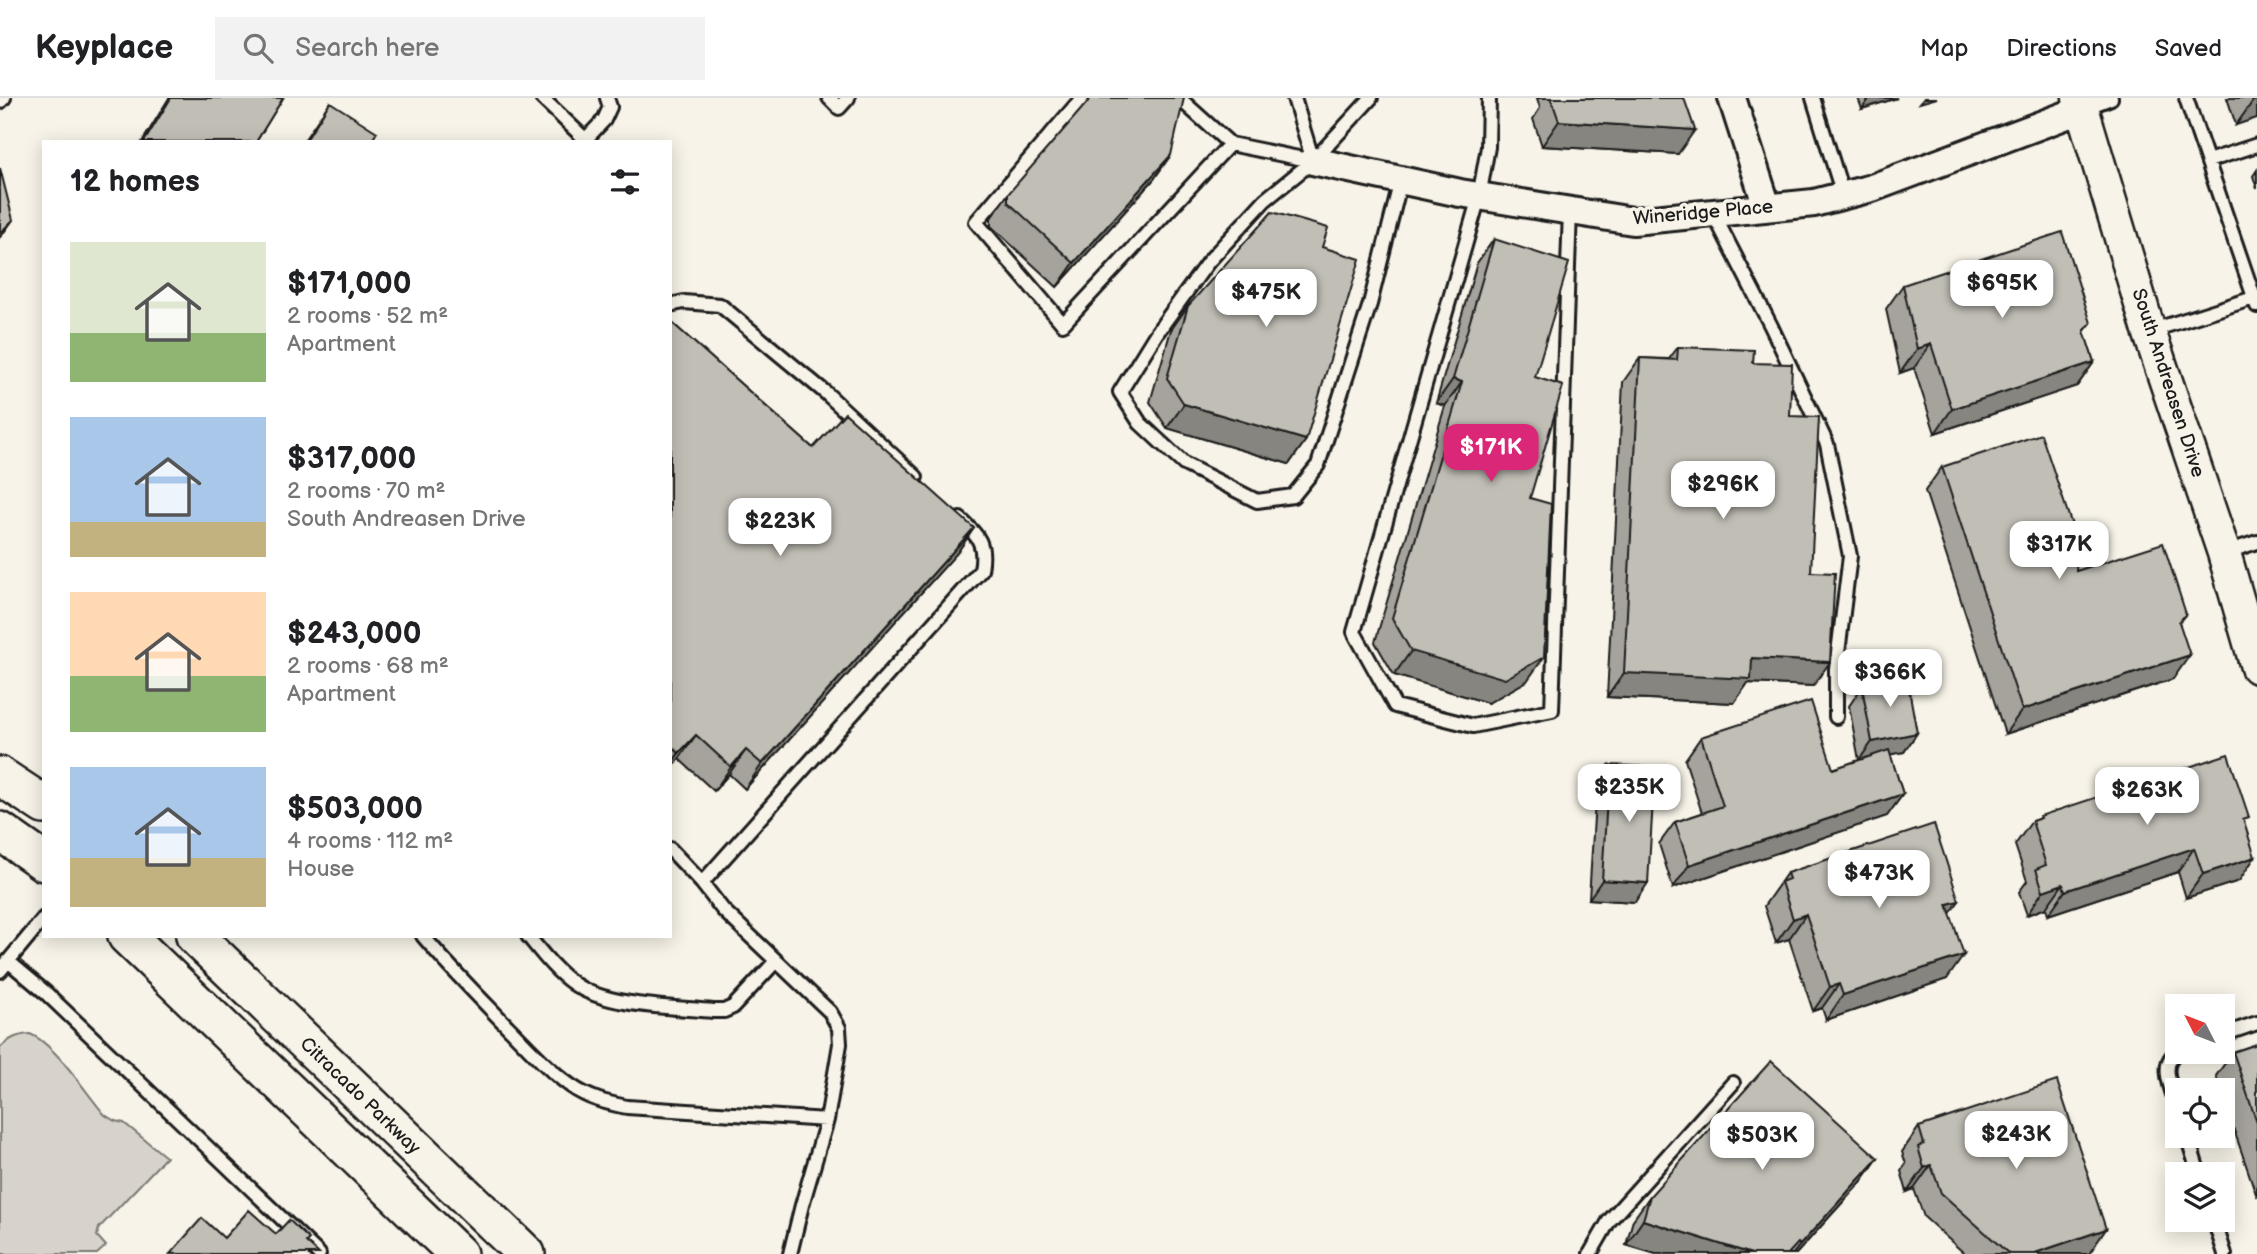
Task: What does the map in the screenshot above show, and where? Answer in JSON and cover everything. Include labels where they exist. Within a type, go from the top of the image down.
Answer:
[{"type":"main road","points":[[0,776],[42,804]]},
{"type":"main road","points":[[0,831],[42,861]]},
{"type":"main road","points":[[129,938],[458,1254]]},
{"type":"main road","name":"Citracado Parkway","points":[[197,938],[526,1254]]},
{"type":"street","points":[[1732,98],[1768,207]]},
{"type":"street","name":"Wineridge Place","points":[[1313,162],[1479,197],[1633,221],[1814,203],[1872,188],[2091,102]]},
{"type":"street","name":"South Andreasen Drive","points":[[2091,102],[2150,331],[2224,553],[2257,667]]},
{"type":"lane","points":[[0,102],[4,98]]},
{"type":"lane","points":[[542,98],[587,140],[604,120],[610,107],[607,98]]},
{"type":"lane","points":[[829,98],[839,107],[848,98]]},
{"type":"lane","points":[[1082,98],[975,222],[1063,324],[1230,144]]},
{"type":"lane","points":[[1179,98],[1230,144],[1313,162]]},
{"type":"lane","points":[[1294,98],[1313,162]]},
{"type":"lane","points":[[1371,98],[1313,162],[1265,200],[1209,262],[1156,334],[1120,393],[1140,423],[1184,464],[1256,501],[1293,496],[1318,465],[1370,304],[1401,180]]},
{"type":"lane","points":[[1489,98],[1488,147],[1479,197],[1354,632],[1395,706],[1473,726],[1552,710],[1570,211]]},
{"type":"lane","points":[[1813,98],[1843,195]]},
{"type":"lane","points":[[2150,331],[2256,300],[2186,98]]},
{"type":"lane","points":[[2208,161],[2257,145]]},
{"type":"lane","points":[[1713,213],[1827,444],[1850,556],[1836,669],[1836,717]]},
{"type":"lane","points":[[672,305],[684,302],[720,305],[826,393],[927,487]]},
{"type":"lane","points":[[702,883],[981,570],[982,544],[977,534],[947,506]]},
{"type":"lane","points":[[2224,553],[2257,542]]},
{"type":"lane","points":[[672,851],[723,910],[830,1013],[839,1028],[840,1044],[827,1120],[790,1254]]},
{"type":"lane","points":[[42,920],[4,966],[46,993],[319,1254]]},
{"type":"lane","points":[[425,938],[556,1075],[589,1097],[626,1107],[827,1120]]},
{"type":"lane","points":[[530,938],[561,974],[587,992],[608,999],[713,1011],[724,1011],[733,1007],[776,961]]},
{"type":"lane","points":[[2235,1031],[2257,1023]]},
{"type":"lane","points":[[1590,1254],[1609,1221],[1733,1083]]},
{"type":"lane","points":[[2218,1232],[2225,1254]]},
{"type":"shaded area","points":[[30,1034],[40,1039],[60,1058],[105,1115],[124,1123],[166,1157],[99,1228],[97,1236],[106,1246],[97,1254],[0,1254],[0,1048],[13,1038]]},
{"type":"building","points":[[171,98],[283,98],[257,140],[145,140]]},
{"type":"building","points":[[1091,98],[1184,98],[1171,155],[1074,263],[1008,202],[1008,194]]},
{"type":"building","points":[[1551,98],[1684,98],[1695,130],[1559,121]]},
{"type":"building","points":[[330,102],[377,132],[372,140],[306,140]]},
{"type":"building","points":[[0,168],[13,220],[1,232],[0,231]]},
{"type":"building","points":[[1272,212],[1328,228],[1322,247],[1360,259],[1306,440],[1184,404],[1167,378],[1188,306]]},
{"type":"building","points":[[2062,232],[2091,323],[2084,331],[2094,362],[1952,409],[1931,344],[1917,349],[1903,285]]},
{"type":"building","points":[[1494,239],[1569,263],[1535,377],[1563,386],[1530,498],[1551,504],[1544,657],[1505,679],[1411,651],[1392,618],[1462,382],[1453,379]]},
{"type":"building","points":[[672,323],[813,448],[845,413],[974,528],[762,764],[746,750],[731,767],[696,735],[679,753],[672,747]]},
{"type":"building","points":[[1678,347],[1754,350],[1753,363],[1792,364],[1790,416],[1819,417],[1811,572],[1835,573],[1830,662],[1752,658],[1751,679],[1624,673],[1640,358],[1677,360]]},
{"type":"building","points":[[2041,434],[2078,543],[2076,571],[2163,543],[2186,614],[2179,622],[2190,655],[2022,710],[1942,467]]},
{"type":"building","points":[[1906,673],[1917,733],[1872,742],[1862,687]]},
{"type":"building","points":[[1811,701],[1833,769],[1889,750],[1903,794],[1689,865],[1675,822],[1723,806],[1701,737]]},
{"type":"building","points":[[2228,754],[2249,817],[2243,819],[2255,857],[2203,874],[2194,848],[2065,891],[2063,884],[2043,891],[2036,869],[2046,865],[2032,821],[2041,818],[2040,816]]},
{"type":"building","points":[[1609,765],[1655,767],[1648,883],[1602,880]]},
{"type":"building","points":[[1934,824],[1959,901],[1947,904],[1964,955],[1843,995],[1839,984],[1830,987],[1806,914],[1793,919],[1781,882],[1789,879],[1787,873]]},
{"type":"building","points":[[2257,1044],[2257,1123],[2235,1058],[2235,1051]]},
{"type":"building","points":[[1771,1061],[1878,1158],[1800,1245],[1798,1243],[1788,1254],[1752,1254],[1643,1220],[1650,1196]]},
{"type":"building","points":[[2057,1081],[2106,1229],[2032,1254],[2009,1254],[1941,1193],[1931,1165],[1924,1168],[1918,1147],[1924,1144],[1919,1127]]},
{"type":"building","points":[[249,1210],[276,1234],[289,1220],[309,1239],[306,1242],[319,1254],[170,1254],[202,1218],[224,1238]]}]
